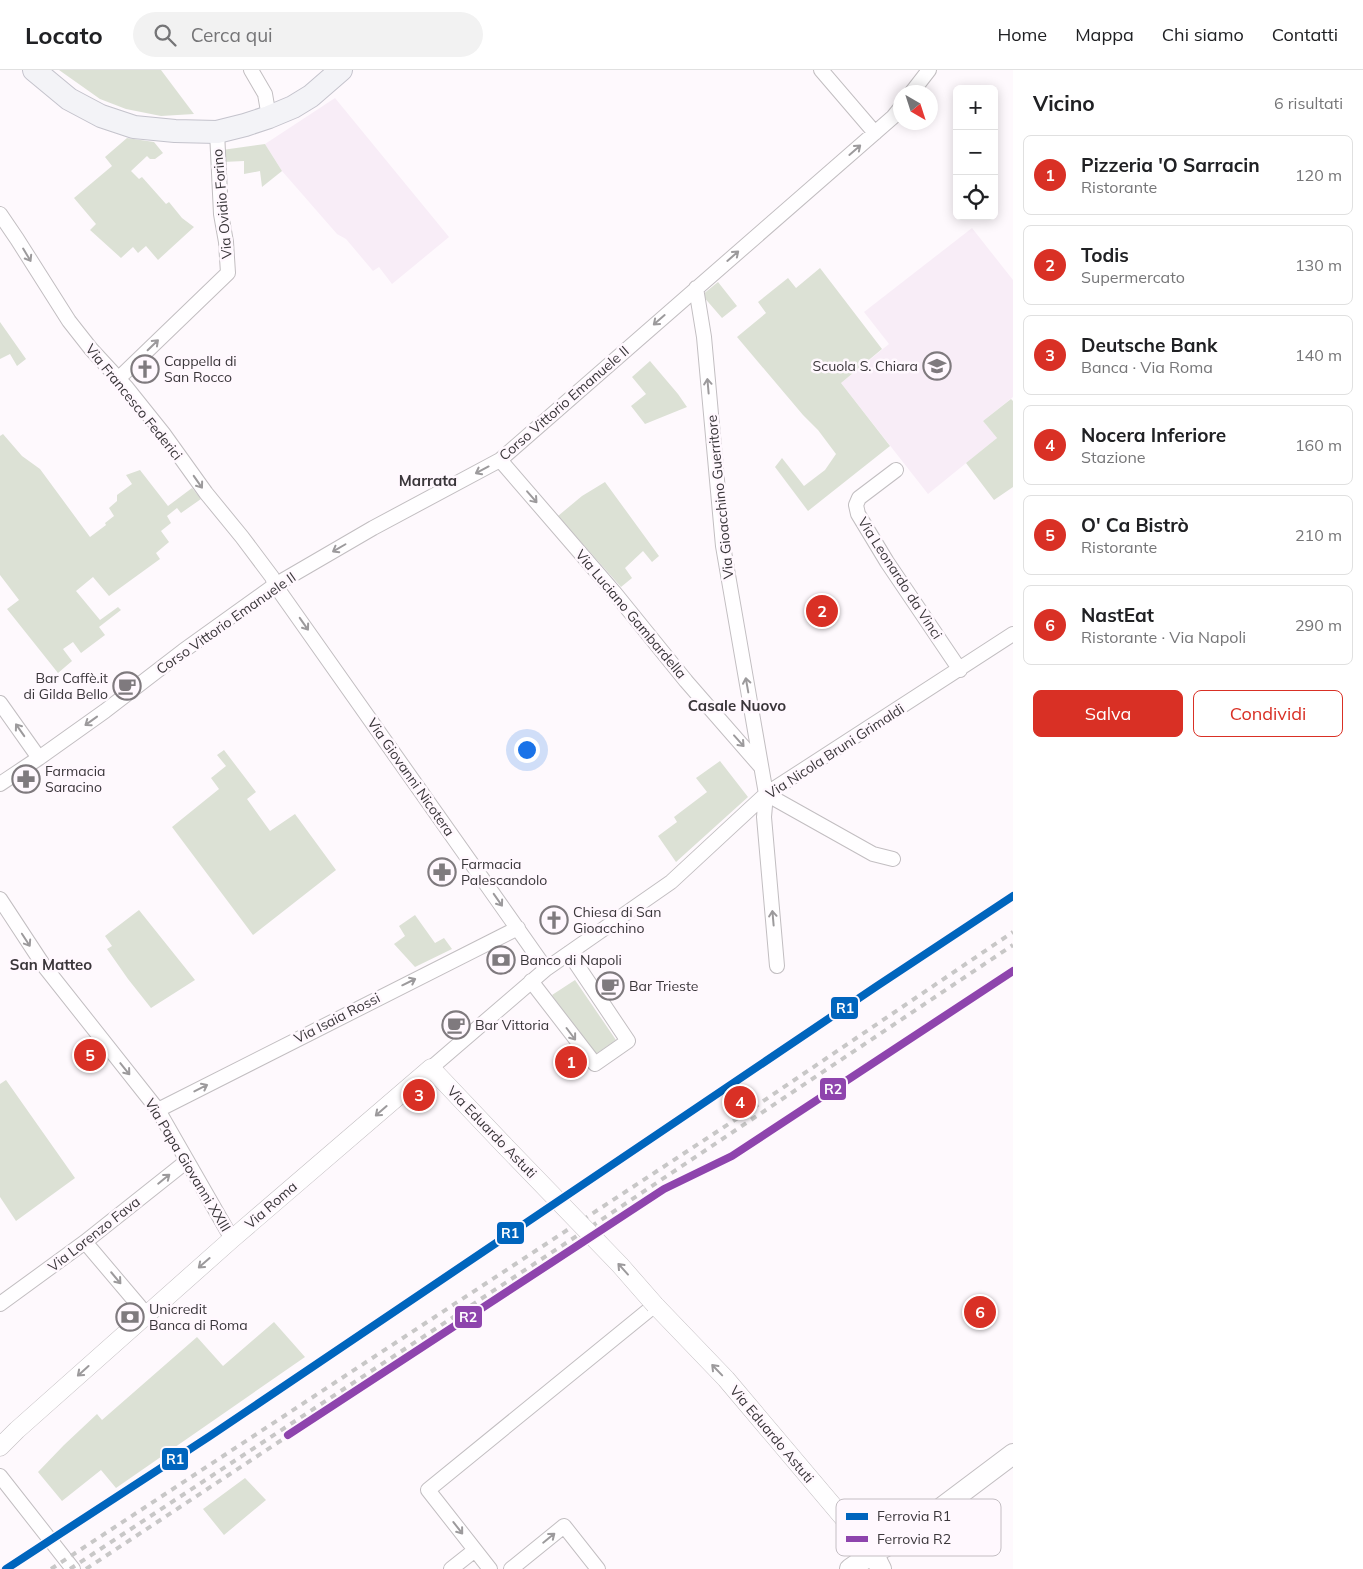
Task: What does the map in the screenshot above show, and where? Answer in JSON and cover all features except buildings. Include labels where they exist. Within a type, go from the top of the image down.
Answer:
[{"type":"main road","points":[[34,70],[69,99],[101,116],[134,127],[175,131],[217,132],[245,126],[293,107],[311,96],[341,70]]},
{"type":"main road","points":[[952,1499],[1013,1454]]},
{"type":"main road","points":[[850,1569],[877,1561]]},
{"type":"street","points":[[251,70],[264,94],[269,117]]},
{"type":"street","points":[[821,70],[875,133]]},
{"type":"street","points":[[917,85],[929,70]]},
{"type":"street","name":"Corso Vittorio Emanuele II","points":[[0,784],[39,758],[275,585],[373,528],[500,460],[893,117]]},
{"type":"street","name":"Via Ovidio Forino","points":[[118,379],[228,273],[226,242],[221,214],[217,132]]},
{"type":"street","name":"Via Francesco Federici","points":[[0,214],[69,321],[164,433],[206,493],[272,577],[275,585]]},
{"type":"street","name":"Via Gioacchino Guerritore","points":[[696,288],[704,337],[722,546],[766,794],[764,817],[777,966]]},
{"type":"street","name":"Via Luciano Gambardella","points":[[500,460],[762,768]]},
{"type":"street","name":"Via Leonardo da Vinci","points":[[896,470],[859,498],[856,505],[858,514],[886,562],[960,670]]},
{"type":"street","name":"Via Giovanni Nicotera","points":[[275,585],[546,969]]},
{"type":"street","name":"Via Nicola Bruni Grimaldi","points":[[546,969],[672,882],[766,794],[1013,634]]},
{"type":"street","points":[[0,703],[39,758]]},
{"type":"street","points":[[766,794],[873,854],[892,859]]},
{"type":"street","name":"Via Papa Giovanni XXIII","points":[[0,899],[44,966],[158,1110],[232,1239]]},
{"type":"street","name":"Via Isaia Rossi","points":[[158,1110],[518,928]]},
{"type":"street","points":[[531,981],[595,1064],[628,1041],[569,953]]},
{"type":"street","name":"Via Roma","points":[[0,1447],[146,1314],[546,969]]},
{"type":"street","name":"Via Eduardo Astuti","points":[[431,1068],[726,1379],[836,1512]]},
{"type":"street","name":"Via Lorenzo Fava","points":[[0,1304],[85,1242],[187,1161]]},
{"type":"street","points":[[85,1242],[146,1314]]},
{"type":"street","points":[[490,1569],[428,1490],[655,1305]]},
{"type":"street","points":[[0,1440],[17,1430]]},
{"type":"street","points":[[0,1476],[73,1569]]},
{"type":"street","points":[[511,1569],[564,1526],[598,1569]]},
{"type":"street","points":[[451,1569],[475,1550]]},
{"type":"shaded area","points":[[59,70],[161,70],[194,114],[161,116],[126,109],[100,99]]},
{"type":"shaded area","points":[[335,98],[449,237],[392,284],[379,267],[373,271],[346,239],[337,234],[282,171],[265,144]]},
{"type":"shaded area","points":[[127,138],[154,142],[163,153],[155,159],[150,159],[147,156],[131,171],[139,179],[142,177],[166,204],[169,202],[182,218],[194,227],[158,260],[146,246],[138,253],[133,247],[121,258],[90,230],[96,224],[74,198],[112,166],[105,157]]},
{"type":"shaded area","points":[[265,144],[282,171],[262,187],[260,171],[244,174],[244,161],[223,162],[222,150]]},
{"type":"shaded area","name":"Scuola S. Chiara","points":[[972,228],[1013,280],[1013,397],[983,421],[997,438],[928,494],[841,383],[889,344],[864,312]]},
{"type":"shaded area","points":[[820,268],[882,349],[841,383],[890,446],[808,511],[775,467],[782,458],[804,486],[825,470],[836,454],[818,430],[737,337],[766,313],[758,302],[788,278],[796,288]]},
{"type":"shaded area","points":[[718,282],[737,306],[722,318],[702,295]]},
{"type":"shaded area","points":[[0,322],[26,359],[17,366],[10,354],[0,359]]},
{"type":"shaded area","points":[[650,361],[687,407],[645,424],[631,406],[646,394],[632,377]]},
{"type":"shaded area","points":[[1011,399],[1013,401],[1013,487],[994,500],[966,463],[997,438],[983,421]]},
{"type":"shaded area","points":[[3,434],[22,456],[40,469],[90,537],[106,525],[105,523],[114,516],[109,508],[117,501],[117,495],[132,484],[126,475],[140,470],[168,506],[192,488],[201,499],[181,513],[177,508],[167,516],[171,523],[161,531],[169,542],[156,553],[160,559],[109,596],[93,577],[76,591],[100,620],[118,607],[121,610],[99,627],[105,635],[81,653],[73,642],[63,649],[72,661],[58,673],[7,609],[19,600],[0,575],[0,436]]},
{"type":"shaded area","points":[[605,482],[659,556],[652,562],[643,551],[625,568],[632,578],[621,587],[558,516],[582,496]]},
{"type":"shaded area","points":[[224,750],[256,792],[247,799],[270,831],[295,814],[336,870],[253,935],[172,827],[219,789],[211,778],[226,766],[217,755]]},
{"type":"shaded area","points":[[720,761],[748,797],[676,862],[658,836],[677,822],[674,817],[707,792],[696,778]]},
{"type":"shaded area","points":[[139,910],[195,980],[151,1008],[107,949],[112,946],[105,936]]},
{"type":"shaded area","points":[[415,915],[435,943],[444,938],[452,949],[415,967],[394,944],[405,936],[399,926]]},
{"type":"shaded area","points":[[575,980],[616,1040],[593,1056],[552,995]]},
{"type":"shaded area","points":[[6,1080],[75,1178],[16,1221],[0,1197],[0,1084]]},
{"type":"shaded area","points":[[274,1322],[305,1357],[116,1488],[101,1470],[62,1501],[38,1472],[97,1414],[102,1420],[197,1337],[223,1366]]},
{"type":"shaded area","points":[[245,1478],[266,1500],[224,1535],[203,1509]]},
{"type":"railway","points":[[51,1569],[750,1110],[1013,932]]},
{"type":"railway","points":[[70,1569],[601,1220],[1013,945]]},
{"type":"railway","points":[[86,1569],[664,1189],[732,1156],[1013,971]]},
{"type":"rail line","name":"R1","points":[[6,1569],[210,1436],[1013,896]]},
{"type":"rail line","name":"R2","points":[[288,1435],[664,1189],[732,1156],[1013,971]]},
{"type":"place","name":"Scuola S. Chiara","points":[[937,366]]},
{"type":"place","name":"Cappella di San Rocco","points":[[145,369]]},
{"type":"place","name":"Todis","points":[[822,611]]},
{"type":"place","name":"Bar Caffè.it di Gilda Bello","points":[[127,686]]},
{"type":"place","name":"Farmacia Saracino","points":[[26,779]]},
{"type":"place","name":"Farmacia Palescandolo","points":[[442,872]]},
{"type":"place","name":"Chiesa di San Gioacchino","points":[[554,920]]},
{"type":"place","name":"Banco di Napoli","points":[[501,960]]},
{"type":"place","name":"Bar Trieste","points":[[610,986]]},
{"type":"place","name":"Bar Vittoria","points":[[456,1025]]},
{"type":"place","name":"O' Ca Bistrò","points":[[90,1055]]},
{"type":"place","name":"Pizzeria 'O Sarracin","points":[[571,1062]]},
{"type":"place","name":"Deutsche Bank","points":[[419,1095]]},
{"type":"place","name":"Nocera Inferiore","points":[[740,1102]]},
{"type":"place","name":"NastEat","points":[[980,1312]]},
{"type":"place","name":"Unicredit Banca di Roma","points":[[130,1317]]},
{"type":"district","name":"Marrata","points":[[428,481]]},
{"type":"district","name":"Casale Nuovo","points":[[737,706]]},
{"type":"district","name":"San Matteo","points":[[51,965]]}]
